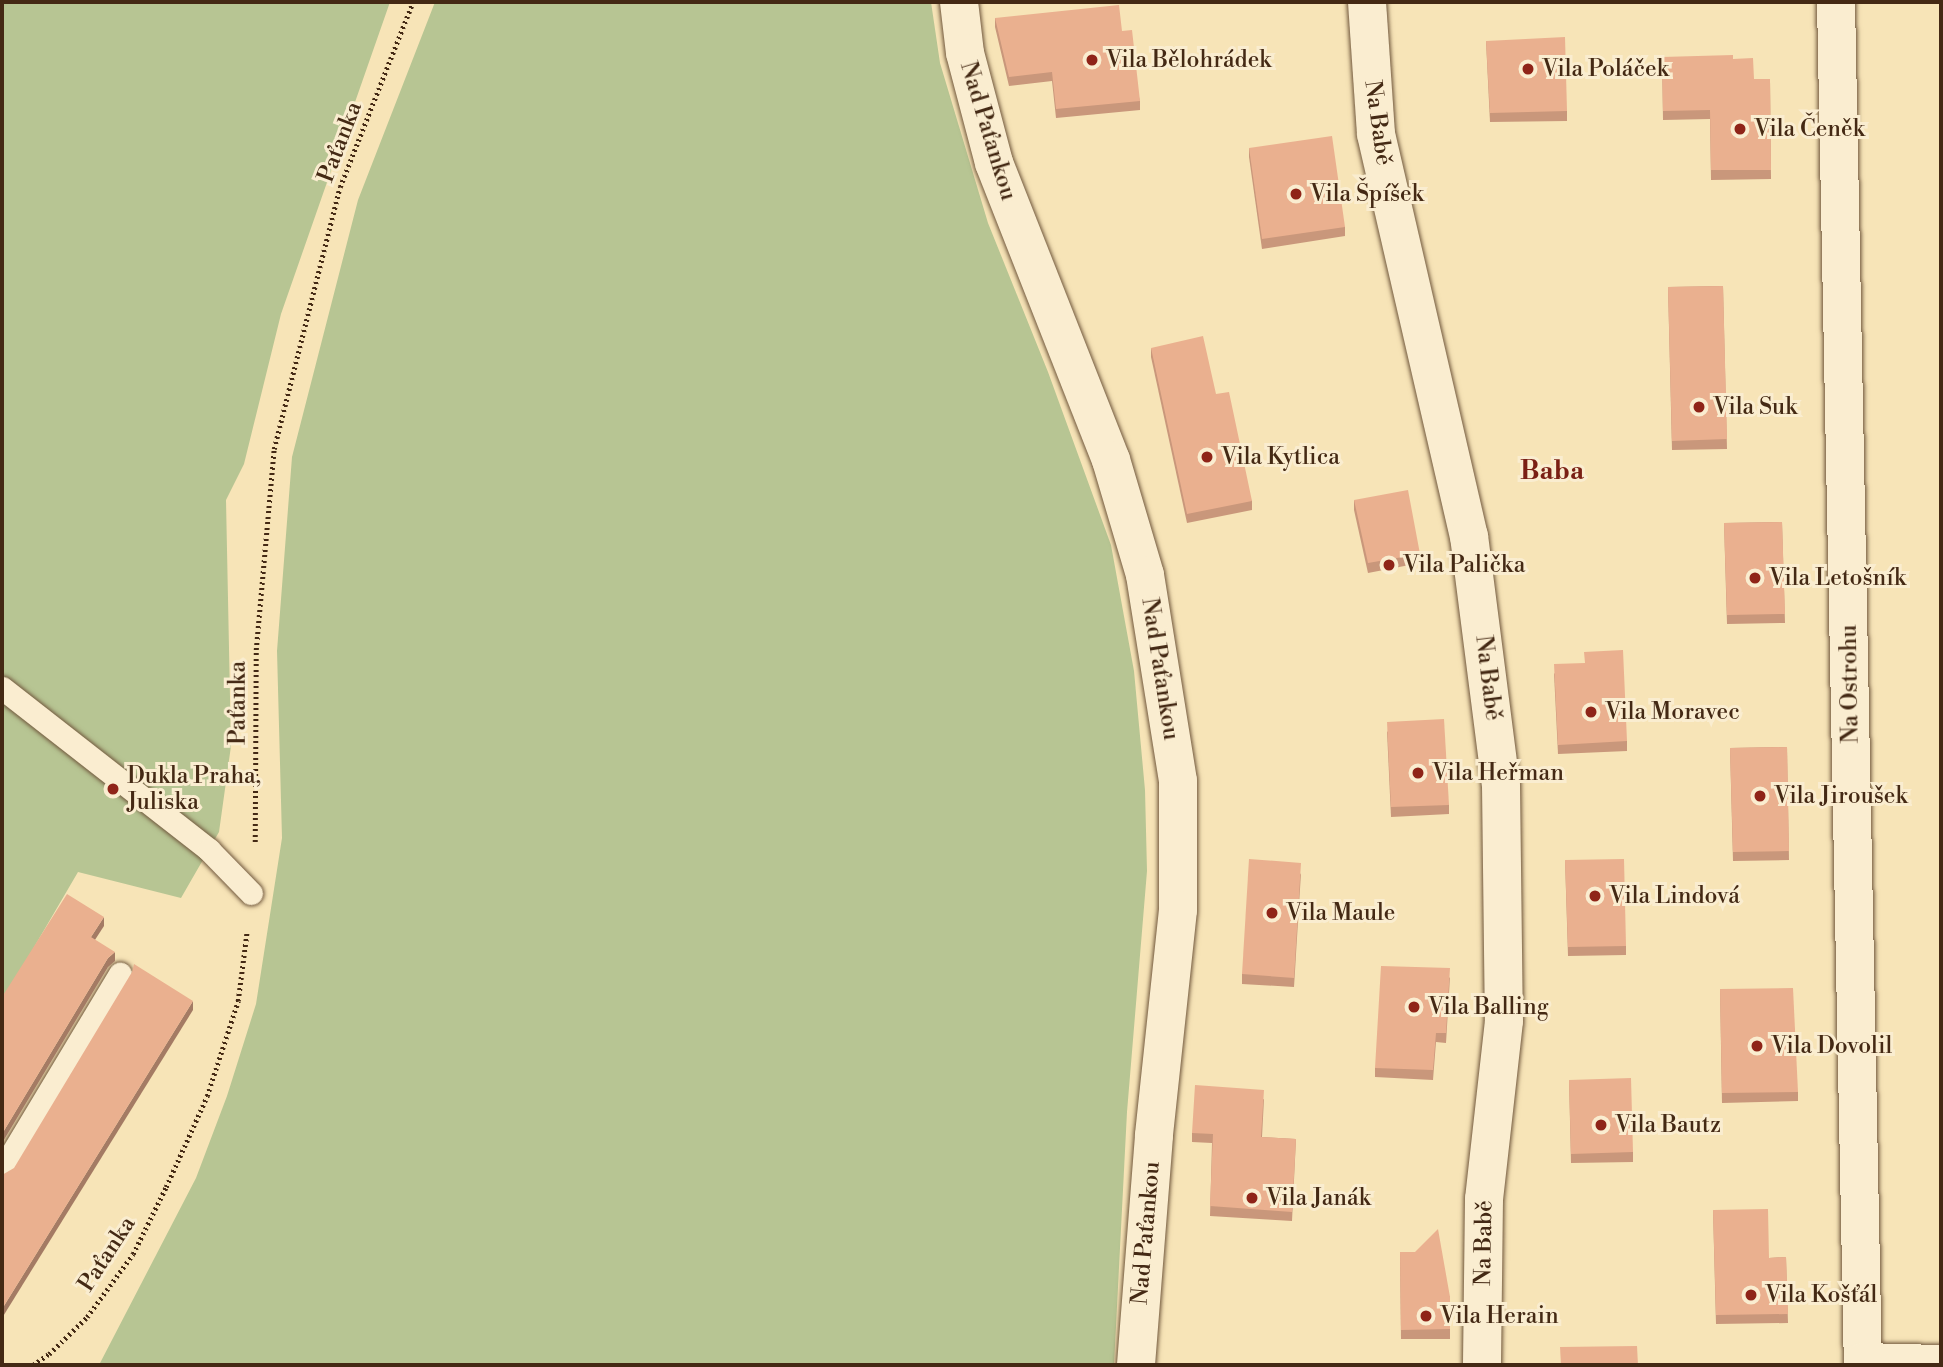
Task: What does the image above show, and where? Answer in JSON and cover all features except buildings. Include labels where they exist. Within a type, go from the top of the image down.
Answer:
[{"type":"street","name":"Nad Paťankou","points":[[959,2],[965,53],[994,163],[1111,460],[1145,575],[1178,781],[1178,909],[1154,1136],[1136,1365]]},
{"type":"street","name":"Na Babě","points":[[1367,2],[1376,134],[1469,536],[1502,785],[1504,1021],[1484,1199],[1482,1365]]},
{"type":"street","name":"Na Ostrohu","points":[[1836,2],[1863,1364]]},
{"type":"street","points":[[1863,1364],[1941,1364]]},
{"type":"lane","points":[[2,688],[209,850],[251,893]]},
{"type":"lane","points":[[2,1170],[120,974]]},
{"type":"path","name":"Paťanka","points":[[33,1365],[87,1317],[133,1254],[207,1096],[238,1001],[256,836],[256,650],[274,449],[340,187],[413,2]]},
{"type":"green space","points":[[2,2],[390,2],[281,314],[244,464],[226,500],[231,746],[219,832],[181,898],[78,872],[2,1002]]},
{"type":"green space","points":[[435,2],[931,2],[940,63],[988,223],[1048,372],[1111,545],[1134,671],[1145,790],[1147,871],[1127,1112],[1114,1365],[99,1365],[196,1178],[227,1096],[256,1004],[282,838],[277,651],[292,457],[358,200]]},
{"type":"place","name":"Vila Bělohrádek","points":[[1092,60]]},
{"type":"place","name":"Vila Poláček","points":[[1528,69]]},
{"type":"place","name":"Vila Čeněk","points":[[1740,129]]},
{"type":"place","name":"Vila Špíšek","points":[[1296,194]]},
{"type":"place","name":"Vila Suk","points":[[1699,407]]},
{"type":"place","name":"Vila Kytlica","points":[[1207,457]]},
{"type":"place","name":"Vila Palička","points":[[1389,565]]},
{"type":"place","name":"Vila Letošník","points":[[1755,578]]},
{"type":"place","name":"Vila Moravec","points":[[1591,712]]},
{"type":"place","name":"Vila Heřman","points":[[1418,773]]},
{"type":"place","name":"Dukla Praha, Juliska","points":[[113,789]]},
{"type":"place","name":"Vila Jiroušek","points":[[1760,796]]},
{"type":"place","name":"Vila Lindová","points":[[1595,896]]},
{"type":"place","name":"Vila Maule","points":[[1272,913]]},
{"type":"place","name":"Vila Balling","points":[[1414,1007]]},
{"type":"place","name":"Vila Dovolil","points":[[1757,1046]]},
{"type":"place","name":"Vila Bautz","points":[[1601,1125]]},
{"type":"place","name":"Vila Janák","points":[[1252,1198]]},
{"type":"place","name":"Vila Košťál","points":[[1751,1295]]},
{"type":"place","name":"Vila Herain","points":[[1426,1316]]},
{"type":"district","name":"Baba","points":[[1552,472]]}]
